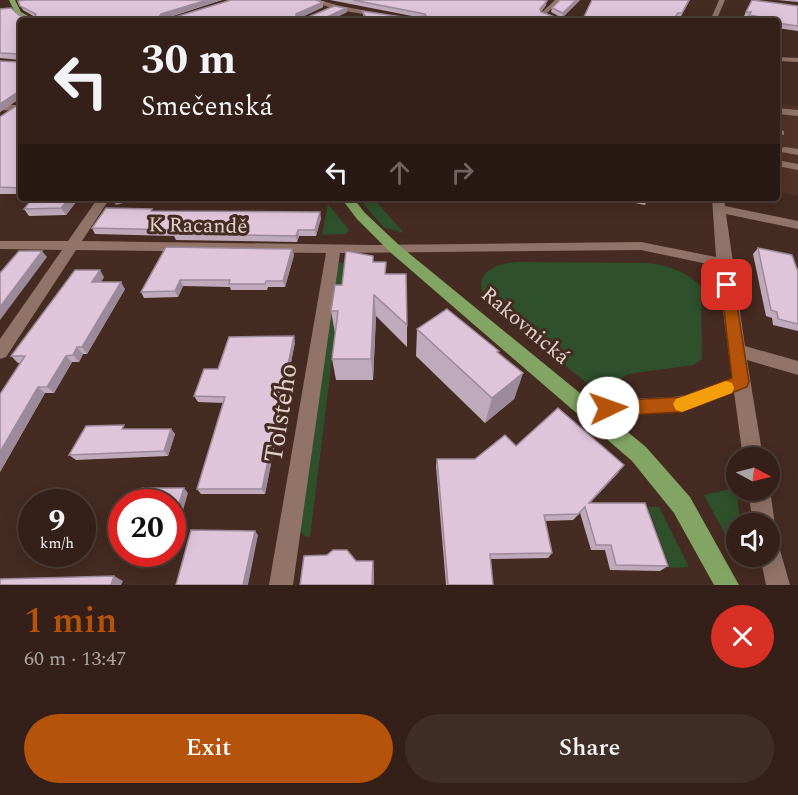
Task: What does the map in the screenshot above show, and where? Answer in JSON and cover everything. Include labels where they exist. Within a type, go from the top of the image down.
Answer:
[{"type":"main road","points":[[12,0],[11,10],[28,18]]},
{"type":"main road","name":"Rakovnická","points":[[349,201],[370,226],[395,249],[639,454],[666,484],[697,528],[727,585]]},
{"type":"street","points":[[310,0],[404,18]]},
{"type":"street","points":[[714,18],[722,0]]},
{"type":"street","points":[[545,1],[556,1]]},
{"type":"street","points":[[553,18],[543,14],[556,1]]},
{"type":"street","points":[[320,12],[334,6]]},
{"type":"street","points":[[780,59],[798,60]]},
{"type":"street","points":[[0,107],[18,105]]},
{"type":"street","points":[[0,120],[18,105]]},
{"type":"street","points":[[780,111],[798,113]]},
{"type":"street","points":[[785,150],[798,152]]},
{"type":"street","points":[[780,164],[798,167]]},
{"type":"street","points":[[0,352],[102,201]]},
{"type":"street","points":[[751,447],[724,263],[718,204],[798,225]]},
{"type":"street","name":"K Racandě","points":[[0,245],[334,249],[641,246],[724,263]]},
{"type":"street","name":"Tolstého","points":[[281,585],[334,249]]},
{"type":"street","points":[[738,351],[798,368]]},
{"type":"street","points":[[590,412],[608,408],[682,404],[741,382]]},
{"type":"street","points":[[774,567],[778,585]]},
{"type":"shaded area","points":[[780,103],[798,106],[798,196],[780,193]]},
{"type":"green space","points":[[361,201],[376,201],[404,233],[383,227]]},
{"type":"green space","points":[[328,204],[349,230],[346,234],[322,235]]},
{"type":"green space","points":[[344,262],[310,537],[305,536],[300,530],[337,263]]},
{"type":"green space","points":[[516,262],[648,263],[662,265],[684,273],[701,287],[702,359],[693,365],[628,374],[606,389],[592,387],[495,310],[487,301],[481,284],[483,277],[495,267]]},
{"type":"green space","points":[[726,490],[726,501],[738,501],[739,513],[726,513],[726,536],[704,495]]},
{"type":"green space","points":[[648,507],[659,507],[689,567],[670,568]]},
{"type":"building","points":[[207,0],[161,14],[159,17],[172,18],[34,18],[36,14],[20,6],[18,1]]},
{"type":"building","points":[[231,0],[315,0],[323,2],[296,14],[296,18],[172,18]]},
{"type":"building","points":[[353,0],[543,0],[547,1],[540,9],[541,12],[558,18],[409,18],[426,16]]},
{"type":"building","points":[[560,0],[576,0],[563,13],[552,8]]},
{"type":"building","points":[[592,0],[689,0],[682,13],[678,13],[674,18],[583,18]]},
{"type":"building","points":[[752,0],[798,6],[798,26],[780,23],[780,18],[760,18],[749,15],[751,12],[746,12]]},
{"type":"building","points":[[334,6],[346,8],[325,18],[306,18]]},
{"type":"building","points":[[11,8],[19,15],[34,18],[18,18],[18,54],[0,53],[0,9]]},
{"type":"building","points":[[362,11],[409,18],[366,18]]},
{"type":"building","points":[[0,61],[18,62],[18,92],[0,104]]},
{"type":"building","points":[[18,105],[18,188],[0,187],[0,117]]},
{"type":"building","points":[[31,201],[67,201],[61,208],[24,209]]},
{"type":"building","points":[[106,208],[152,209],[151,211],[320,212],[315,230],[298,230],[296,236],[174,234],[176,230],[92,228]]},
{"type":"building","points":[[166,247],[292,249],[283,281],[266,281],[265,284],[229,284],[230,280],[180,280],[175,291],[141,292]]},
{"type":"building","points":[[758,248],[792,255],[798,272],[798,324],[778,319],[777,312],[771,310]]},
{"type":"building","points":[[19,251],[42,251],[0,307],[0,273]]},
{"type":"building","points":[[346,251],[373,256],[373,262],[386,262],[385,274],[406,274],[407,325],[374,295],[371,359],[332,359],[338,311],[331,311],[335,285],[342,285]]},
{"type":"building","points":[[75,270],[100,270],[92,282],[121,282],[82,347],[77,347],[73,355],[66,356],[47,387],[38,387],[0,452],[0,394],[25,356],[11,356]]},
{"type":"building","points":[[447,309],[523,373],[492,398],[417,329]]},
{"type":"building","points":[[294,336],[262,489],[197,489],[225,397],[194,396],[204,369],[218,369],[229,337]]},
{"type":"building","points":[[558,408],[624,465],[589,503],[645,503],[668,566],[616,565],[611,545],[596,545],[585,507],[578,514],[544,515],[552,553],[490,554],[493,585],[448,585],[437,459],[475,459],[505,435],[516,446]]},
{"type":"building","points":[[124,425],[122,429],[171,429],[164,451],[69,455],[86,426]]},
{"type":"building","points":[[142,488],[184,488],[184,489]]},
{"type":"building","points":[[191,530],[255,531],[243,585],[176,585],[181,567],[186,567],[186,548]]},
{"type":"building","points":[[333,550],[347,550],[356,561],[373,561],[372,585],[300,585],[304,556],[327,555]]},
{"type":"building","points":[[114,576],[111,585],[0,585],[0,579]]},
{"type":"slow traffic","points":[[682,404],[726,388]]},
{"type":"route","points":[[608,408],[682,404],[741,382],[727,285]]}]
